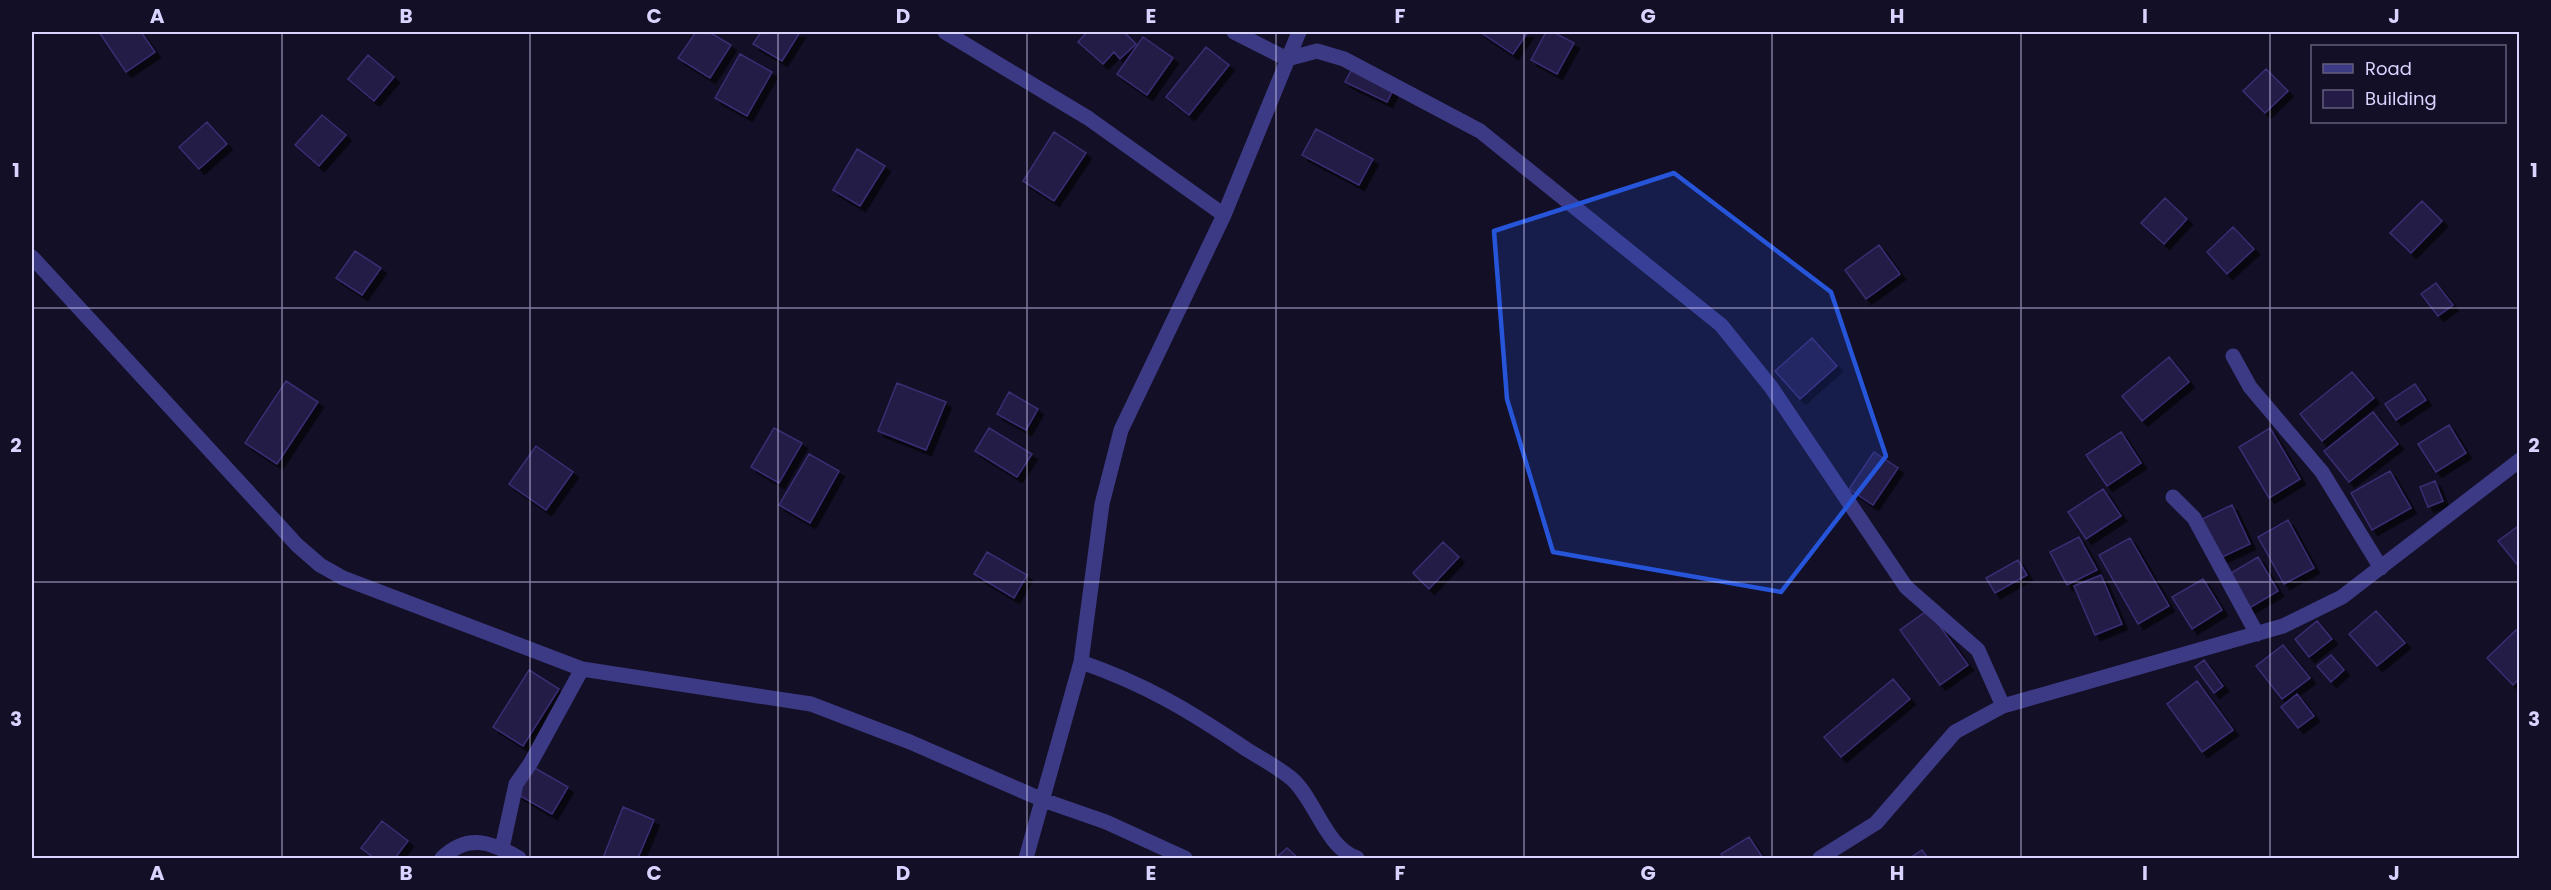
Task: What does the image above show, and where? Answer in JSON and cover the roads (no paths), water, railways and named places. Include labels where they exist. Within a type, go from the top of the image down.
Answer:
[{"type":"street","points":[[945,32],[1088,118],[1224,215]]},
{"type":"street","points":[[1234,32],[1287,59],[1317,51],[1344,59],[1480,131],[1721,325],[1771,387],[1906,587],[1978,650],[2003,706]]},
{"type":"street","points":[[1026,858],[1081,662],[1102,504],[1120,430],[1224,215],[1299,32]]},
{"type":"street","points":[[32,257],[297,545],[320,565],[344,578],[582,669],[811,704],[910,742],[1043,800],[1106,822],[1185,858]]},
{"type":"street","points":[[2233,356],[2250,387],[2322,472],[2381,568]]},
{"type":"street","points":[[1820,858],[1876,823],[1955,732],[2003,706],[2283,627],[2342,597],[2520,460]]},
{"type":"street","points":[[2173,497],[2194,518],[2256,634]]},
{"type":"street","points":[[1081,662],[1127,678],[1191,712],[1292,779],[1339,846],[1349,856],[1357,858]]},
{"type":"street","points":[[502,848],[516,784],[530,764],[582,669]]},
{"type":"street","points":[[442,858],[454,846],[481,841],[502,848],[519,858]]}]
